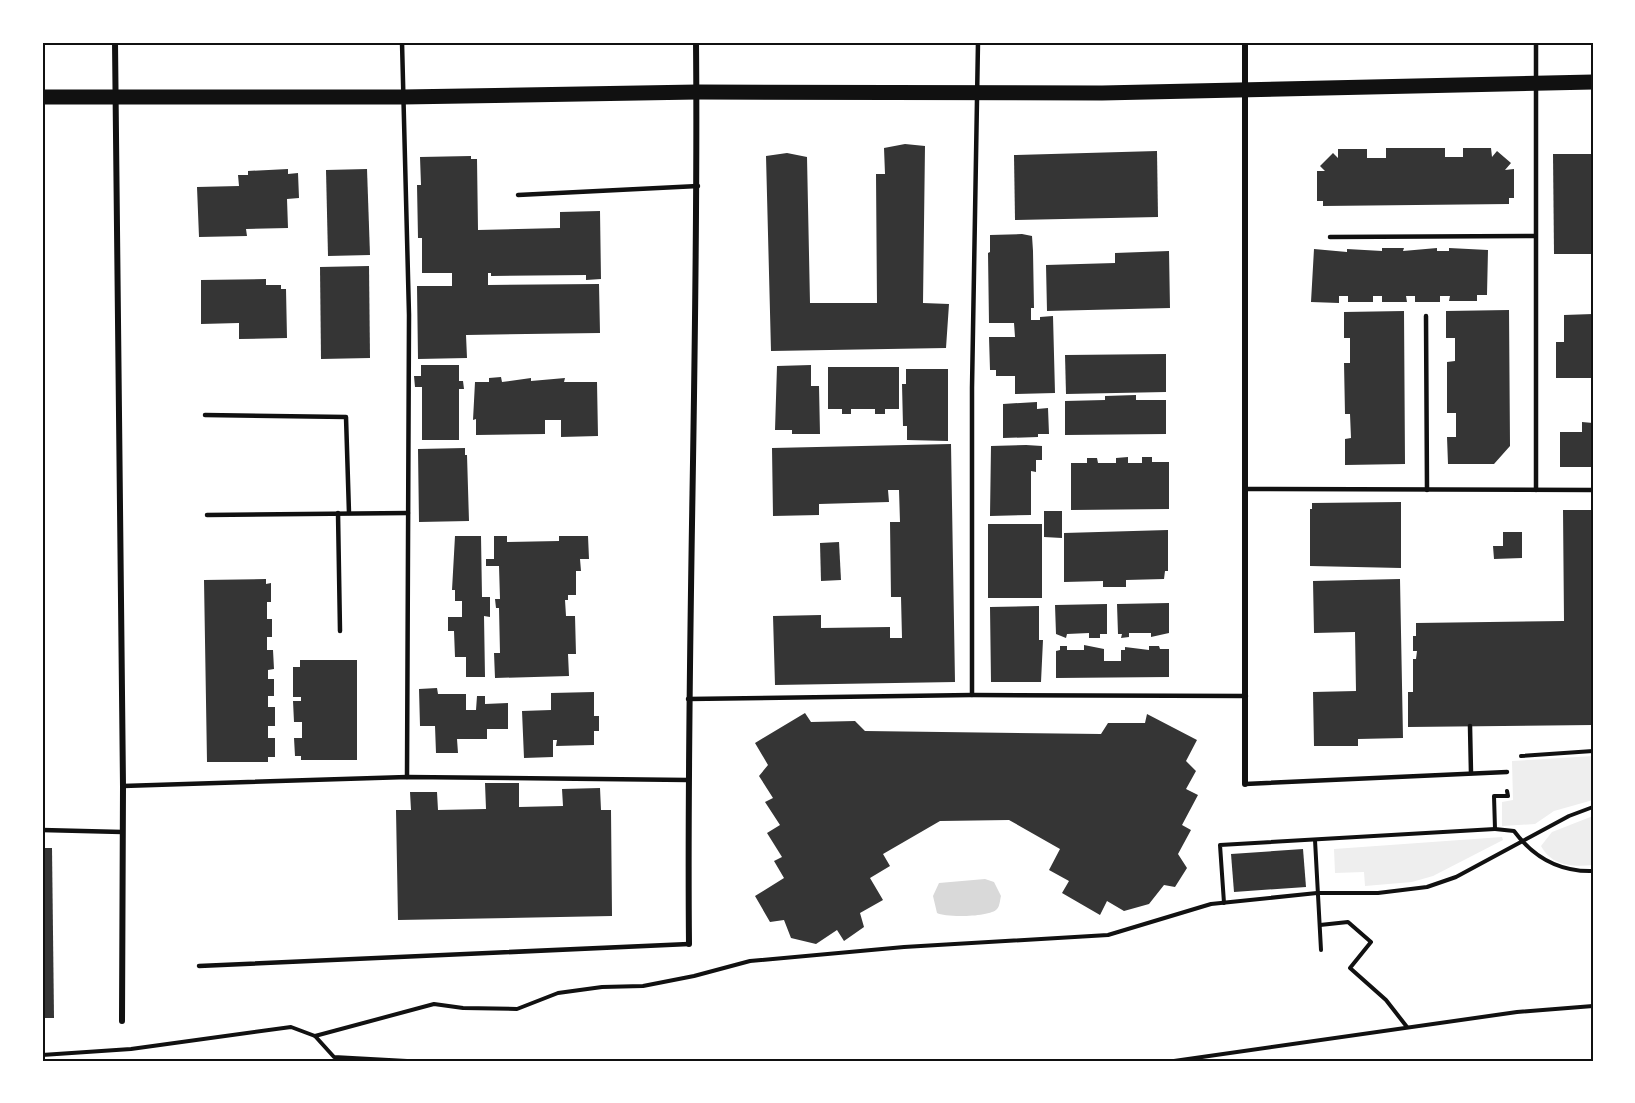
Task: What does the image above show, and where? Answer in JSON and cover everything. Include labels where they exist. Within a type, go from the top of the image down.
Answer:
[{"type":"main road","points":[[42,98],[403,97],[697,92],[1102,93],[1593,82]]},
{"type":"street","points":[[115,42],[123,786],[122,1021]]},
{"type":"street","points":[[689,944],[688,699],[698,186],[696,42]]},
{"type":"street","points":[[1245,42],[1245,784]]},
{"type":"lane","points":[[402,42],[409,315],[407,777]]},
{"type":"lane","points":[[972,695],[972,388],[979,91],[978,42]]},
{"type":"lane","points":[[1536,42],[1536,490]]},
{"type":"lane","points":[[518,195],[698,186]]},
{"type":"lane","points":[[1330,237],[1535,236]]},
{"type":"lane","points":[[1426,316],[1427,490]]},
{"type":"lane","points":[[206,415],[346,417],[349,513]]},
{"type":"lane","points":[[1245,489],[1593,490]]},
{"type":"lane","points":[[338,513],[340,631]]},
{"type":"lane","points":[[207,515],[408,513]]},
{"type":"lane","points":[[688,699],[972,695],[1246,696]]},
{"type":"lane","points":[[1470,726],[1471,773]]},
{"type":"lane","points":[[1245,784],[1506,772]]},
{"type":"lane","points":[[123,786],[407,777],[688,780]]},
{"type":"lane","points":[[42,830],[122,832]]},
{"type":"lane","points":[[199,966],[689,944]]},
{"type":"path","points":[[1495,829],[1494,796],[1508,796],[1505,757],[1593,750]]},
{"type":"path","points":[[315,1036],[434,1004],[463,1008],[517,1009],[558,993],[602,987],[644,986],[750,961],[904,947],[1108,935],[1211,904],[1317,893],[1377,893],[1427,887],[1456,877],[1569,816],[1593,807]]},
{"type":"path","points":[[1224,903],[1220,845],[1495,829],[1514,831],[1531,852],[1557,868],[1572,872],[1593,871]]},
{"type":"path","points":[[1315,840],[1321,950]]},
{"type":"path","points":[[1320,925],[1348,922],[1371,942],[1350,968],[1386,1000],[1407,1028]]},
{"type":"path","points":[[1174,1061],[1517,1012],[1593,1006]]},
{"type":"path","points":[[42,1055],[131,1049],[291,1027],[315,1036],[334,1057],[407,1061]]},
{"type":"shaded area","points":[[1593,756],[1593,800],[1554,811],[1535,824],[1502,826],[1502,802],[1513,800],[1512,761]]},
{"type":"shaded area","points":[[1593,816],[1593,865],[1563,864],[1551,858],[1541,846],[1552,832]]},
{"type":"shaded area","points":[[1502,837],[1503,840],[1433,876],[1412,882],[1365,886],[1364,872],[1335,873],[1334,849]]},
{"type":"shaded area","points":[[985,879],[994,882],[1001,896],[997,909],[993,912],[968,916],[949,916],[937,913],[933,896],[939,883]]},
{"type":"building","points":[[905,144],[925,146],[923,303],[949,304],[946,348],[771,351],[766,156],[787,153],[807,157],[810,303],[877,303],[876,174],[885,174],[884,148]]},
{"type":"building","points":[[1386,148],[1445,148],[1445,157],[1463,157],[1463,148],[1491,148],[1492,157],[1497,151],[1511,163],[1505,170],[1514,169],[1514,198],[1509,198],[1509,204],[1323,206],[1323,201],[1317,201],[1317,171],[1325,171],[1320,166],[1333,153],[1338,158],[1338,149],[1367,149],[1367,158],[1386,158]]},
{"type":"building","points":[[1157,151],[1158,217],[1015,220],[1014,155]]},
{"type":"building","points":[[1553,154],[1593,154],[1593,254],[1554,254]]},
{"type":"building","points":[[471,156],[471,159],[477,159],[478,230],[560,228],[560,212],[600,211],[601,279],[586,280],[586,275],[491,276],[491,273],[488,273],[488,285],[599,284],[600,333],[466,335],[467,358],[418,359],[417,286],[452,286],[452,273],[422,273],[422,238],[418,238],[417,185],[421,185],[420,157]]},
{"type":"building","points":[[288,169],[288,174],[298,173],[299,198],[287,199],[288,228],[246,229],[247,236],[199,237],[197,187],[239,186],[238,175],[248,175],[248,171]]},
{"type":"building","points":[[367,169],[370,255],[328,256],[326,170]]},
{"type":"building","points":[[990,235],[1032,236],[1034,308],[1031,308],[1031,320],[1053,316],[1055,393],[1015,394],[1015,376],[996,376],[996,370],[990,370],[989,337],[1015,337],[1014,323],[989,323]]},
{"type":"building","points":[[1382,248],[1404,248],[1403,251],[1437,248],[1437,251],[1449,251],[1449,248],[1488,250],[1487,295],[1477,295],[1477,301],[1449,301],[1450,296],[1440,296],[1440,302],[1415,302],[1415,296],[1406,296],[1407,302],[1382,302],[1382,296],[1373,296],[1373,302],[1348,302],[1348,296],[1339,296],[1339,303],[1311,302],[1314,249],[1347,252],[1347,249],[1382,251]]},
{"type":"building","points":[[1169,251],[1170,308],[1047,311],[1046,265],[1115,263],[1115,253]]},
{"type":"building","points":[[369,266],[370,358],[321,359],[320,267]]},
{"type":"building","points":[[266,279],[266,285],[281,285],[281,289],[286,289],[287,338],[239,339],[239,323],[201,324],[201,280]]},
{"type":"building","points":[[1509,310],[1510,446],[1494,464],[1448,464],[1447,437],[1456,437],[1456,413],[1447,413],[1447,362],[1455,361],[1455,338],[1446,338],[1446,311]]},
{"type":"building","points":[[1404,311],[1405,464],[1345,465],[1345,439],[1351,438],[1350,414],[1345,414],[1344,363],[1350,363],[1350,338],[1344,338],[1344,312]]},
{"type":"building","points":[[1593,314],[1593,378],[1556,378],[1556,342],[1564,342],[1564,315]]},
{"type":"building","points":[[1166,354],[1166,392],[1066,394],[1065,355]]},
{"type":"building","points":[[421,365],[459,365],[459,381],[463,381],[464,389],[459,389],[459,440],[422,440],[422,387],[415,387],[414,376],[421,376]]},
{"type":"building","points":[[811,365],[811,386],[819,386],[820,434],[792,434],[792,430],[775,430],[777,366]]},
{"type":"building","points":[[828,367],[899,367],[899,409],[885,409],[885,414],[875,414],[875,409],[851,409],[851,414],[842,414],[842,409],[828,409]]},
{"type":"building","points":[[906,369],[948,369],[948,441],[907,440],[907,426],[903,426],[902,384],[906,384]]},
{"type":"building","points":[[501,377],[502,382],[531,378],[531,381],[565,378],[564,382],[597,382],[598,436],[561,437],[561,420],[545,420],[545,434],[476,435],[476,419],[473,420],[475,382],[489,382],[489,378]]},
{"type":"building","points":[[1136,395],[1136,400],[1166,400],[1166,434],[1065,435],[1065,401],[1105,400],[1105,396]]},
{"type":"building","points":[[1037,402],[1037,409],[1048,408],[1049,434],[1038,434],[1038,437],[1003,438],[1003,404]]},
{"type":"building","points":[[1582,422],[1593,423],[1593,467],[1560,467],[1560,432],[1582,432]]},
{"type":"building","points":[[951,444],[955,682],[775,685],[773,616],[821,615],[821,628],[890,627],[890,638],[902,638],[901,597],[891,597],[890,522],[900,522],[899,490],[888,490],[889,502],[819,504],[819,515],[773,516],[772,448]]},
{"type":"building","points":[[991,446],[1042,446],[1042,460],[1036,460],[1036,472],[1031,471],[1031,515],[990,516]]},
{"type":"building","points":[[465,448],[469,521],[419,522],[418,449]]},
{"type":"building","points":[[1128,457],[1128,463],[1142,463],[1142,457],[1152,457],[1152,462],[1169,462],[1169,509],[1071,510],[1071,463],[1087,463],[1087,458],[1097,458],[1098,463],[1116,463],[1116,458]]},
{"type":"building","points":[[1401,502],[1401,568],[1310,566],[1310,509],[1312,509],[1312,503]]},
{"type":"building","points":[[1563,510],[1593,510],[1593,725],[1408,727],[1408,692],[1413,692],[1413,659],[1416,659],[1417,651],[1413,651],[1416,623],[1564,621]]},
{"type":"building","points":[[1044,511],[1062,511],[1062,538],[1044,537]]},
{"type":"building","points":[[988,524],[1042,524],[1042,598],[988,598]]},
{"type":"building","points":[[1168,530],[1168,571],[1165,571],[1164,579],[1126,580],[1126,587],[1103,587],[1103,581],[1064,582],[1064,533]]},
{"type":"building","points":[[1503,532],[1522,532],[1522,558],[1494,559],[1493,546],[1503,546]]},
{"type":"building","points":[[455,536],[481,536],[482,597],[490,597],[490,617],[484,616],[485,677],[466,677],[466,657],[455,657],[454,631],[448,631],[448,617],[462,617],[462,601],[455,601],[455,590],[452,590]]},
{"type":"building","points":[[494,536],[507,536],[507,542],[559,541],[559,536],[588,536],[589,559],[580,559],[581,571],[576,571],[576,595],[568,595],[568,600],[565,600],[566,616],[575,616],[576,654],[568,654],[569,676],[495,678],[494,653],[500,653],[499,608],[496,608],[495,599],[500,599],[499,566],[486,566],[486,559],[494,559]]},
{"type":"building","points":[[839,542],[841,580],[821,581],[820,543]]},
{"type":"building","points":[[266,579],[266,584],[271,583],[271,602],[267,602],[267,619],[272,619],[272,637],[267,637],[267,650],[273,650],[274,669],[268,670],[268,679],[274,679],[274,696],[268,696],[268,707],[275,707],[275,726],[268,726],[268,738],[275,738],[275,757],[268,757],[268,762],[207,762],[204,580]]},
{"type":"building","points":[[1400,579],[1403,738],[1358,739],[1358,746],[1314,746],[1313,692],[1356,691],[1355,632],[1314,633],[1313,581]]},
{"type":"building","points":[[1169,603],[1169,633],[1151,637],[1151,633],[1129,633],[1129,637],[1121,638],[1122,634],[1118,634],[1117,604]]},
{"type":"building","points":[[1107,604],[1107,634],[1100,634],[1100,638],[1089,638],[1089,633],[1067,634],[1066,638],[1056,634],[1055,605]]},
{"type":"building","points":[[1039,606],[1039,640],[1043,640],[1041,682],[991,682],[990,607]]},
{"type":"building","points":[[1084,645],[1104,649],[1104,661],[1121,661],[1121,650],[1125,650],[1125,647],[1149,650],[1149,646],[1159,646],[1160,649],[1169,649],[1169,677],[1056,678],[1056,651],[1060,650],[1060,646],[1067,646],[1067,650],[1084,650]]},
{"type":"building","points":[[300,660],[357,660],[357,760],[301,760],[301,756],[295,756],[294,738],[302,738],[302,722],[294,722],[293,701],[301,701],[301,697],[293,697],[293,667],[300,667]]},
{"type":"building","points":[[437,688],[438,694],[466,694],[466,710],[476,710],[477,696],[485,696],[485,704],[508,703],[508,729],[487,729],[487,739],[457,739],[458,753],[436,753],[435,726],[420,726],[419,689]]},
{"type":"building","points":[[594,692],[594,716],[599,716],[599,731],[594,731],[594,745],[556,746],[557,740],[553,740],[553,757],[524,758],[522,711],[551,710],[551,693]]},
{"type":"building","points":[[805,713],[811,722],[855,721],[865,731],[1101,734],[1108,723],[1145,723],[1147,714],[1197,740],[1186,761],[1196,771],[1186,789],[1198,795],[1182,825],[1191,830],[1178,854],[1187,868],[1175,887],[1164,885],[1149,904],[1124,911],[1107,901],[1100,915],[1062,893],[1069,881],[1049,870],[1060,849],[1009,820],[940,821],[883,854],[890,866],[870,878],[883,900],[860,913],[864,927],[844,941],[837,930],[816,944],[791,938],[784,920],[770,922],[755,896],[784,878],[774,861],[782,857],[767,833],[780,825],[765,802],[773,798],[759,776],[768,765],[755,743]]},
{"type":"building","points":[[485,783],[519,783],[519,807],[563,806],[562,789],[600,788],[601,810],[611,810],[612,916],[398,920],[396,810],[411,810],[410,792],[437,792],[438,810],[486,809]]},
{"type":"building","points":[[42,848],[52,848],[54,1018],[42,1018]]},
{"type":"building","points":[[1303,849],[1306,887],[1234,892],[1231,854]]}]
